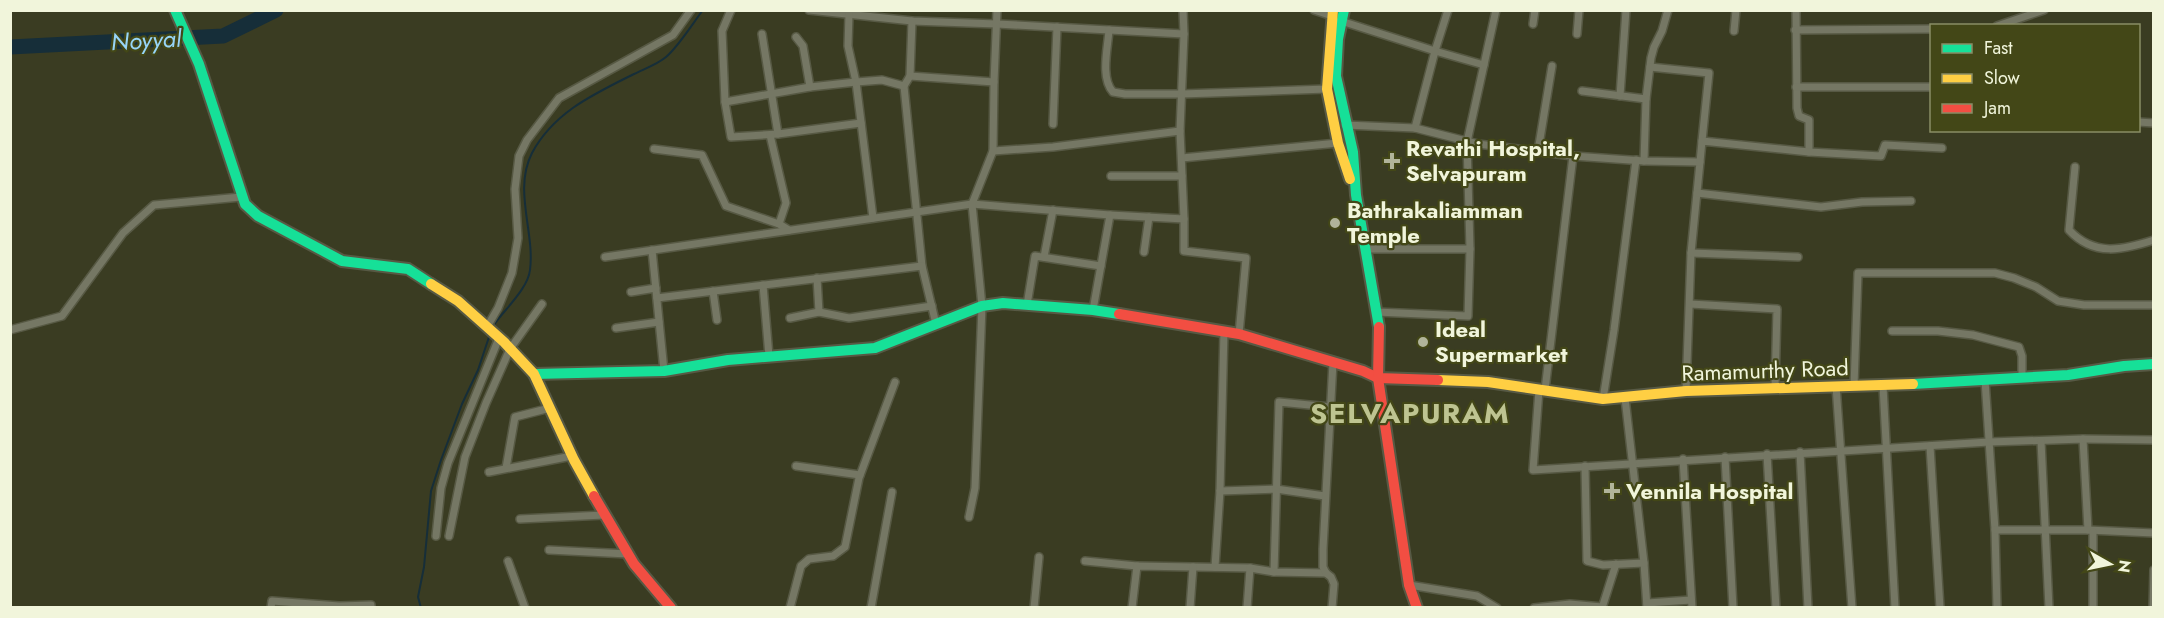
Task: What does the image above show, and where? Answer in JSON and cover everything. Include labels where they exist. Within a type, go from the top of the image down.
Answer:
[{"type":"main road","points":[[175,10],[199,64],[241,197],[249,210],[342,261],[408,269],[458,301],[497,336],[534,374],[572,456],[604,514],[628,554],[671,608]]},
{"type":"main road","points":[[1337,15],[1327,89],[1338,143],[1356,195]]},
{"type":"main road","points":[[1337,15],[1336,76],[1353,152],[1356,195],[1380,332],[1378,378],[1409,585],[1417,608]]},
{"type":"main road","points":[[534,374],[664,371],[728,360],[875,348],[982,306],[1003,303],[1094,310],[1224,331],[1363,371],[1378,378]]},
{"type":"main road","points":[[1363,371],[1374,362],[1380,352]]},
{"type":"main road","name":"Ramamurthy Road","points":[[1378,378],[1488,382],[1603,399],[1686,391],[1883,386],[2022,378],[2068,375],[2124,366],[2154,364]]},
{"type":"street","points":[[487,327],[498,308],[512,273],[518,238],[515,189],[519,156],[526,140],[558,98],[673,34],[691,10]]},
{"type":"street","points":[[732,10],[722,31],[724,102],[731,137],[861,123]]},
{"type":"street","points":[[809,10],[912,21],[1184,34]]},
{"type":"street","points":[[969,517],[975,488],[982,306],[972,204],[993,151],[997,10]]},
{"type":"street","points":[[1183,10],[1180,131],[1184,251],[1246,258],[1239,334]]},
{"type":"street","points":[[1314,10],[1337,15],[1435,51],[1484,65]]},
{"type":"street","points":[[1415,128],[1448,10]]},
{"type":"street","points":[[1376,312],[1468,316],[1470,249],[1467,142],[1496,10]]},
{"type":"street","points":[[1533,24],[1535,10]]},
{"type":"street","points":[[1576,34],[1579,10]]},
{"type":"street","points":[[1620,96],[1626,10]]},
{"type":"street","points":[[1644,161],[1646,99],[1650,67],[1654,47],[1662,31],[1668,10]]},
{"type":"street","points":[[1734,30],[1736,10]]},
{"type":"street","points":[[1796,10],[1796,87],[1799,116],[1809,120],[1809,152]]},
{"type":"street","points":[[2003,24],[2044,10]]},
{"type":"street","points":[[849,14],[848,46],[856,82],[873,218]]},
{"type":"street","points":[[912,21],[909,76],[904,86],[922,266],[936,324]]},
{"type":"street","points":[[1053,124],[1057,27]]},
{"type":"street","points":[[1795,30],[1930,29]]},
{"type":"street","points":[[1109,30],[1106,78],[1113,92],[1181,94],[1327,89]]},
{"type":"street","points":[[762,34],[771,93],[774,134],[786,203],[779,224]]},
{"type":"street","points":[[796,37],[803,46],[810,87]]},
{"type":"street","points":[[1538,151],[1552,66]]},
{"type":"street","points":[[1650,67],[1709,73],[1691,254],[1686,391]]},
{"type":"street","points":[[909,76],[994,82]]},
{"type":"street","points":[[724,102],[810,87],[856,82],[882,80],[904,86]]},
{"type":"street","points":[[1796,87],[1930,87]]},
{"type":"street","points":[[1582,91],[1646,99]]},
{"type":"street","points":[[1346,125],[1415,128],[1467,142],[1573,156],[1700,162]]},
{"type":"street","points":[[993,151],[1053,147],[1180,131]]},
{"type":"street","points":[[1702,141],[1809,152],[1881,156],[1885,145],[1942,148]]},
{"type":"street","points":[[1182,158],[1338,143]]},
{"type":"street","points":[[654,149],[702,155],[726,206],[779,224],[789,230]]},
{"type":"street","points":[[1573,156],[1533,470],[1989,442],[2083,439],[2154,440]]},
{"type":"street","points":[[1603,399],[1636,160]]},
{"type":"street","points":[[2075,166],[2069,230],[2077,239],[2102,248],[2124,249],[2154,240]]},
{"type":"street","points":[[1111,176],[1182,176]]},
{"type":"street","points":[[1697,193],[1821,207],[1862,202],[1911,201]]},
{"type":"street","points":[[10,330],[62,316],[123,233],[154,205],[241,197]]},
{"type":"street","points":[[605,257],[972,204],[1184,219]]},
{"type":"street","points":[[1044,257],[1053,210]]},
{"type":"street","points":[[1094,310],[1110,215]]},
{"type":"street","points":[[1144,252],[1149,217]]},
{"type":"street","points":[[1366,249],[1470,249]]},
{"type":"street","points":[[652,250],[664,371]]},
{"type":"street","points":[[1691,254],[1798,257]]},
{"type":"street","points":[[1027,305],[1035,256],[1101,266]]},
{"type":"street","points":[[657,298],[922,266]]},
{"type":"street","points":[[1854,386],[1858,273],[1995,273],[2036,287],[2058,301],[2067,303],[2154,305]]},
{"type":"street","points":[[817,278],[819,312]]},
{"type":"street","points":[[764,285],[769,357]]},
{"type":"street","points":[[631,292],[656,288]]},
{"type":"street","points":[[713,291],[717,320]]},
{"type":"street","points":[[449,536],[465,457],[486,403],[510,349],[542,304]]},
{"type":"street","points":[[1690,304],[1777,309],[1775,387]]},
{"type":"street","points":[[790,318],[819,312],[849,318],[932,306]]},
{"type":"street","points":[[616,328],[659,322]]},
{"type":"street","points":[[1215,567],[1220,491],[1224,331]]},
{"type":"street","points":[[1892,331],[1938,331],[1973,335],[2019,347],[2022,356],[2022,378]]},
{"type":"street","points":[[436,536],[441,488],[448,463],[497,336]]},
{"type":"street","points":[[1332,608],[1334,584],[1323,567],[1333,362]]},
{"type":"street","points":[[1985,380],[1995,530],[1997,608]]},
{"type":"street","points":[[789,608],[801,566],[809,559],[833,555],[845,547],[860,475],[896,382]]},
{"type":"street","points":[[1836,386],[1852,608]]},
{"type":"street","points":[[1883,386],[1895,608]]},
{"type":"street","points":[[1625,398],[1647,605],[1692,604],[1683,459]]},
{"type":"street","points":[[1274,572],[1279,402],[1330,407]]},
{"type":"street","points":[[506,468],[515,417],[550,408]]},
{"type":"street","points":[[2083,439],[2091,531],[2093,608]]},
{"type":"street","points":[[2041,441],[2049,608]]},
{"type":"street","points":[[1930,446],[1940,608]]},
{"type":"street","points":[[1800,452],[1808,608]]},
{"type":"street","points":[[1767,454],[1776,608]]},
{"type":"street","points":[[489,471],[572,456]]},
{"type":"street","points":[[1725,457],[1733,608]]},
{"type":"street","points":[[796,466],[860,475]]},
{"type":"street","points":[[1585,466],[1587,561],[1603,565],[1644,563]]},
{"type":"street","points":[[1220,491],[1276,489],[1325,496]]},
{"type":"street","points":[[871,608],[892,492]]},
{"type":"street","points":[[520,519],[604,514]]},
{"type":"street","points":[[1995,530],[2154,533]]},
{"type":"street","points":[[549,550],[628,554]]},
{"type":"street","points":[[1034,608],[1039,557]]},
{"type":"street","points":[[508,561],[525,608]]},
{"type":"street","points":[[1085,561],[1137,566],[1250,568],[1274,572],[1326,573]]},
{"type":"street","points":[[1534,608],[1570,604],[1602,607],[1616,564]]},
{"type":"street","points":[[1132,608],[1137,566]]},
{"type":"street","points":[[1190,608],[1193,567]]},
{"type":"street","points":[[1247,608],[1250,568]]},
{"type":"street","points":[[2153,608],[2154,570]]},
{"type":"street","points":[[1409,585],[1478,596],[1497,608]]},
{"type":"street","points":[[271,608],[272,602],[339,606],[371,605],[371,608]]},
{"type":"waterway","name":"Noyyal","points":[[10,47],[223,36],[276,10]]},
{"type":"waterway","points":[[493,326],[525,285],[530,270],[530,241],[524,182],[532,153],[541,139],[563,115],[576,106],[666,57],[703,10]]},
{"type":"waterway","points":[[421,608],[418,597],[424,567],[431,491],[490,334]]},
{"type":"traffic: fast","points":[[175,10],[199,64],[245,204],[258,216],[342,261],[408,269],[431,284]]},
{"type":"traffic: fast","points":[[1344,10],[1338,39],[1336,76],[1353,152],[1356,195],[1379,327]]},
{"type":"traffic: fast","points":[[534,374],[664,371],[728,360],[875,348],[982,306],[1003,303],[1119,314]]},
{"type":"traffic: fast","points":[[1913,384],[2068,375],[2124,366],[2154,364]]},
{"type":"traffic: slow","points":[[1333,10],[1327,89],[1338,143],[1350,179]]},
{"type":"traffic: slow","points":[[431,284],[458,301],[504,342],[534,374],[574,460],[594,496]]},
{"type":"traffic: slow","points":[[1438,380],[1488,382],[1603,399],[1686,391],[1913,384]]},
{"type":"traffic: jam","points":[[1119,314],[1239,334],[1363,371],[1378,378],[1438,380]]},
{"type":"traffic: jam","points":[[1379,327],[1378,378],[1409,585],[1417,608]]},
{"type":"traffic: jam","points":[[594,496],[634,564],[671,608]]},
{"type":"place","name":"Revathi Hospital, Selvapuram","points":[[1392,161]]},
{"type":"place","name":"Bathrakaliamman Temple","points":[[1335,223]]},
{"type":"place","name":"Ideal Supermarket","points":[[1423,342]]},
{"type":"place","name":"Vennila Hospital","points":[[1612,491]]},
{"type":"district","name":"SELVAPURAM","points":[[1410,413]]}]
